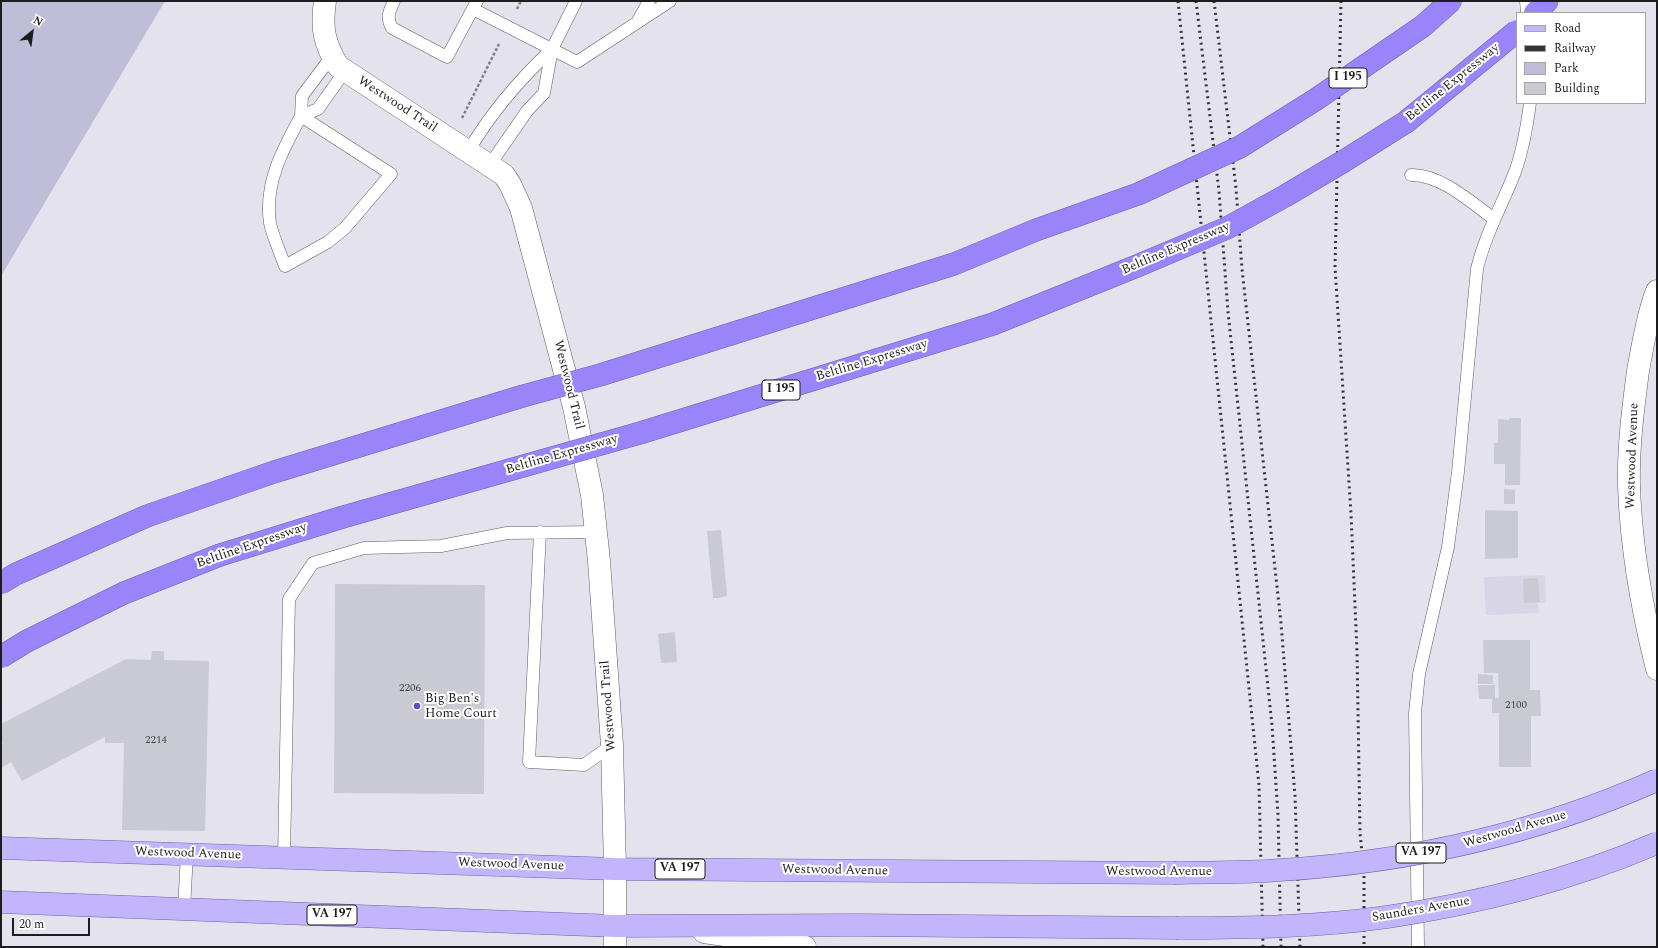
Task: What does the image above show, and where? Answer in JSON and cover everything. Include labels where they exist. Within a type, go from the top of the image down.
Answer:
[{"type":"highway","name":"I 195","points":[[1,583],[16,574],[147,516],[274,472],[523,396],[600,375],[954,264],[1036,230],[1138,194],[1240,147],[1315,100],[1423,26],[1451,1]]},
{"type":"highway","points":[[1536,12],[1547,1]]},
{"type":"highway","name":"Beltline Expressway","points":[[1,657],[27,641],[124,593],[220,555],[342,517],[640,433],[993,324],[1137,266],[1228,228],[1344,161],[1406,122],[1516,32]]},
{"type":"main road","name":"Westwood Avenue","points":[[1,848],[615,869],[1174,873],[1280,870],[1368,862],[1419,854],[1472,842],[1549,822],[1593,807],[1657,780]]},
{"type":"main road","name":"Saunders Avenue","points":[[663,927],[858,925],[1242,928],[1340,922],[1427,910],[1474,901],[1558,878],[1657,843]]},
{"type":"main road","name":"VA 197","points":[[1,902],[184,909],[615,937],[663,927]]},
{"type":"street","points":[[325,1],[322,18],[324,39],[338,64]]},
{"type":"street","name":"Westwood Trail","points":[[338,64],[504,175],[521,208],[574,407],[592,495],[612,745],[615,937]]},
{"type":"street","name":"Westwood Avenue","points":[[1657,291],[1642,350],[1634,398],[1629,485],[1637,573],[1647,628],[1657,669]]},
{"type":"street","points":[[663,927],[805,947]]},
{"type":"lane","points":[[394,1],[388,13],[388,21],[392,28],[447,57],[475,5],[508,27],[577,62],[670,1]]},
{"type":"lane","points":[[489,166],[527,111],[544,93],[552,49],[576,1]]},
{"type":"lane","points":[[638,22],[649,1]]},
{"type":"lane","points":[[1526,1],[1527,12]]},
{"type":"lane","points":[[468,152],[494,112],[523,76],[552,49]]},
{"type":"lane","points":[[301,116],[391,174],[345,228],[328,242],[285,266],[270,224],[270,190],[279,158],[301,116],[302,96],[338,64]]},
{"type":"lane","points":[[301,116],[318,108],[338,64]]},
{"type":"lane","points":[[1418,947],[1415,713],[1419,674],[1448,547],[1458,472],[1477,269],[1481,252],[1515,172],[1527,128],[1530,104]]},
{"type":"lane","points":[[1411,176],[1420,175],[1451,188],[1494,219]]},
{"type":"lane","points":[[540,532],[529,762],[584,765],[612,745]]},
{"type":"lane","points":[[284,858],[289,599],[313,563],[364,548],[441,546],[507,533],[596,532]]},
{"type":"lane","points":[[184,909],[187,854]]},
{"type":"path","points":[[450,140],[521,1]]},
{"type":"shaded area","points":[[1545,575],[1546,603],[1538,603],[1539,613],[1486,615],[1484,577]]},
{"type":"green space","points":[[1,1],[165,1],[1,276]]},
{"type":"building","points":[[1509,418],[1521,418],[1520,485],[1505,485],[1505,464],[1494,464],[1494,443],[1498,443],[1498,419],[1509,420]]},
{"type":"building","points":[[1504,489],[1515,490],[1515,504],[1504,504]]},
{"type":"building","points":[[1485,510],[1518,511],[1518,558],[1485,559]]},
{"type":"building","points":[[721,530],[727,596],[713,598],[707,531]]},
{"type":"building","points":[[1538,578],[1540,602],[1524,603],[1523,579]]},
{"type":"building","points":[[335,584],[485,585],[484,794],[334,793]]},
{"type":"building","points":[[675,632],[677,662],[661,663],[658,634]]},
{"type":"building","points":[[1483,640],[1530,640],[1530,690],[1540,690],[1541,716],[1531,716],[1531,767],[1499,767],[1499,713],[1492,713],[1492,699],[1479,699],[1478,685],[1495,685],[1495,698],[1499,698],[1498,673],[1484,673]]},
{"type":"building","points":[[152,651],[164,651],[164,660],[209,661],[205,831],[122,830],[124,743],[105,743],[105,737],[22,781],[11,762],[1,768],[1,745],[3,744],[1,740],[1,724],[126,659],[151,660]]},
{"type":"building","points":[[1478,674],[1493,675],[1493,684],[1478,684]]},
{"type":"railway","points":[[1178,1],[1259,785],[1263,947]]},
{"type":"railway","points":[[1196,1],[1219,191],[1228,312],[1272,725],[1278,815],[1281,947]]},
{"type":"railway","points":[[1214,1],[1236,188],[1242,269],[1281,623],[1295,796],[1300,947]]},
{"type":"railway","points":[[1341,1],[1335,267],[1351,514],[1357,651],[1360,833],[1364,873],[1364,947]]},
{"type":"place","name":"Big Ben's Home Court","points":[[417,706]]}]
